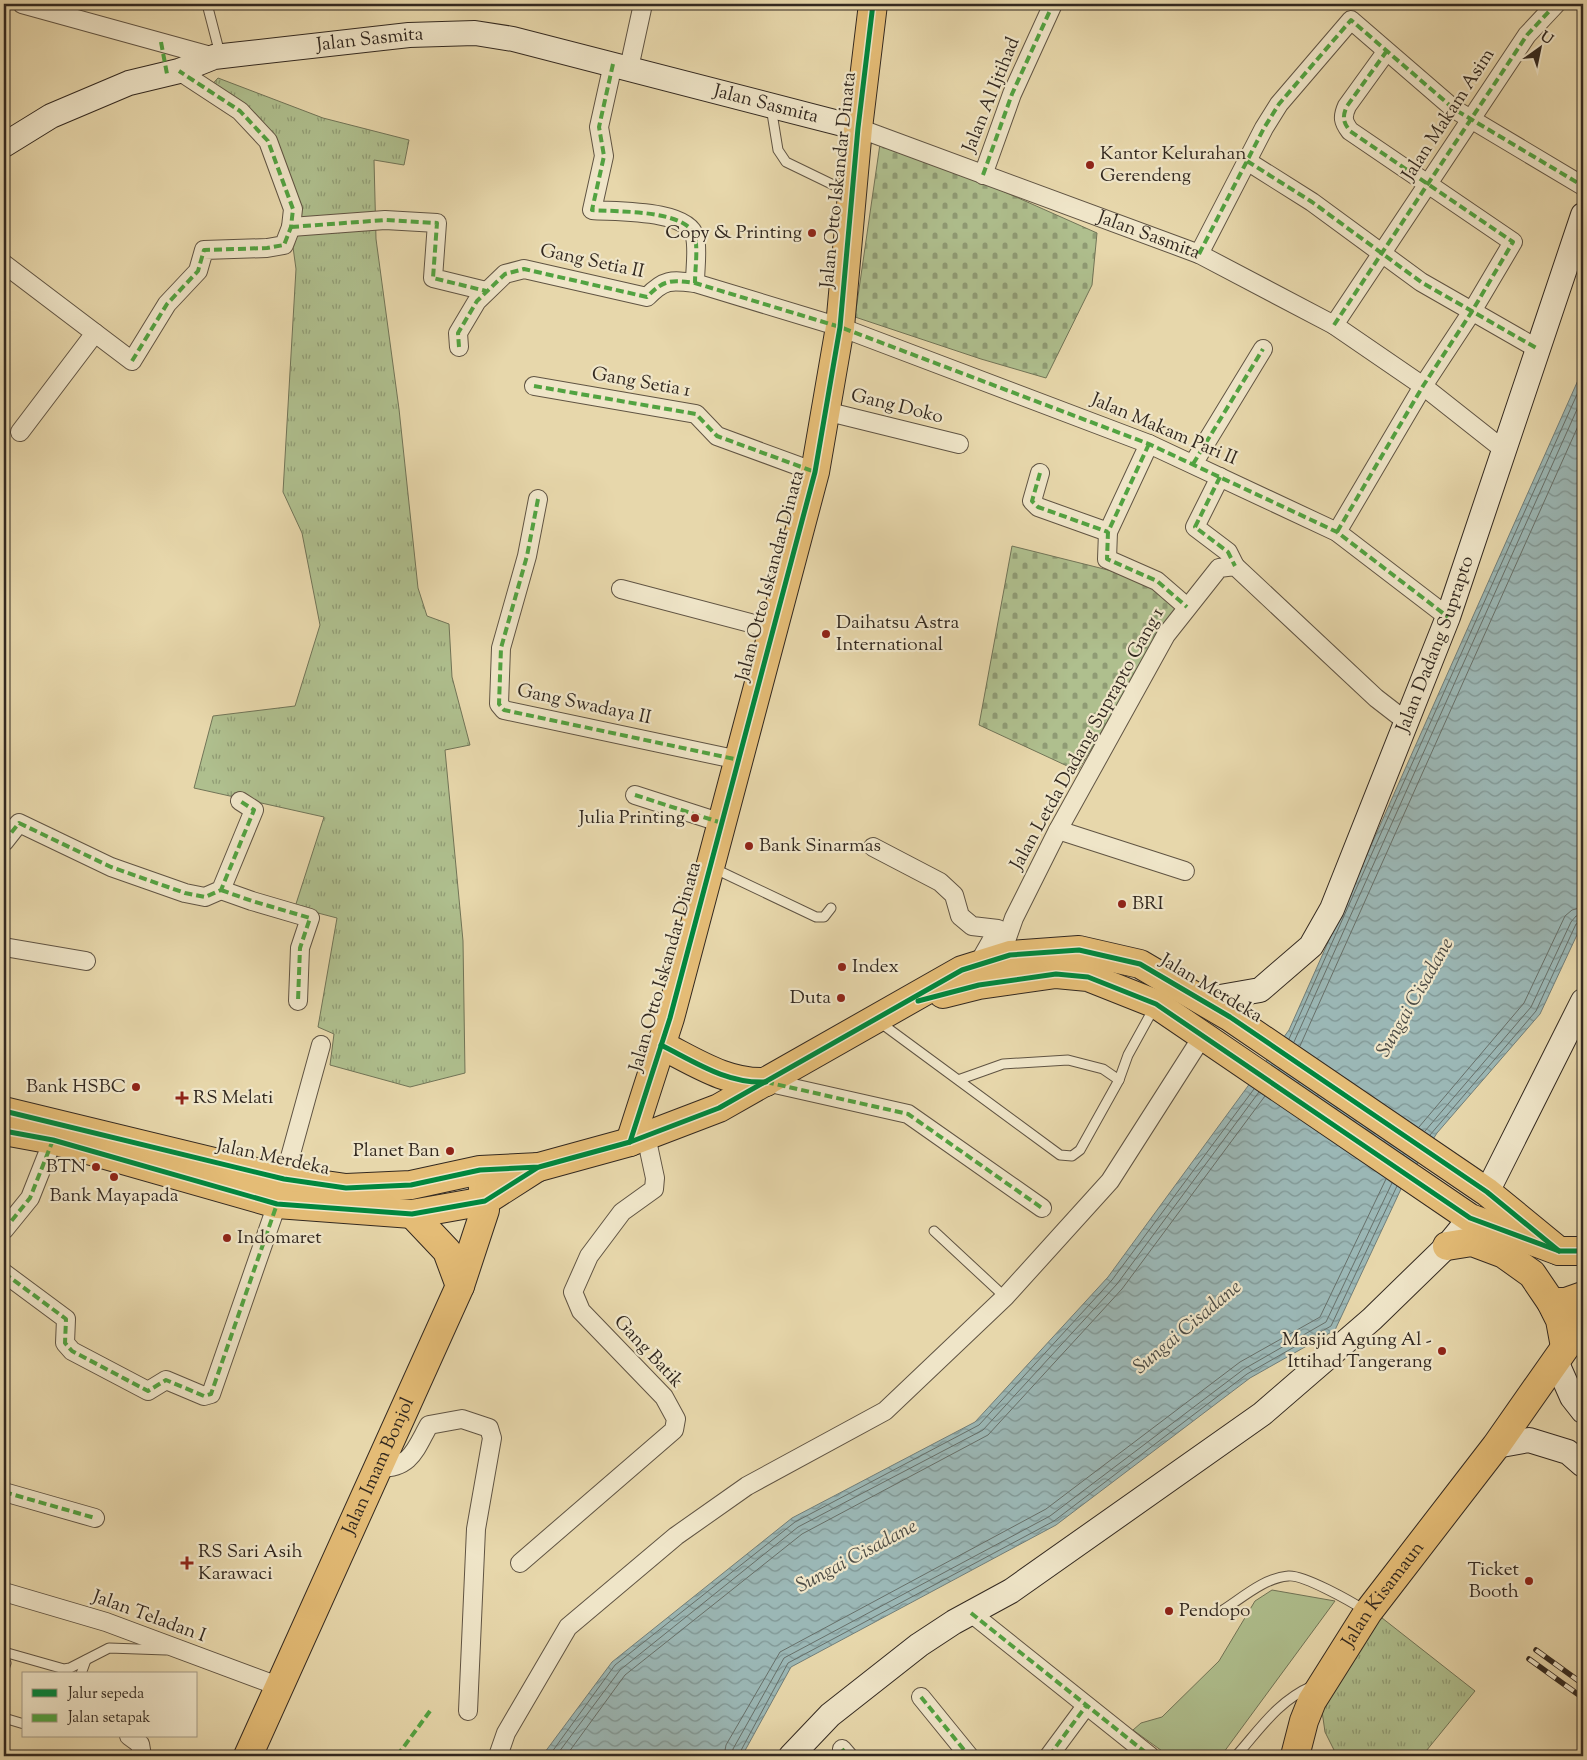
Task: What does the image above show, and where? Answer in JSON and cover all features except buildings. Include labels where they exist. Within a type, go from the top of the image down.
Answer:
[{"type":"main road","name":"Jalan Otto Iskandar Dinata","points":[[638,1139],[661,1045],[711,867],[814,472],[840,327],[858,128],[872,4]]},
{"type":"main road","name":"Jalan Merdeka","points":[[281,1191],[411,1185],[480,1170],[539,1166],[638,1139],[719,1108],[962,970],[1010,955],[1079,950],[1140,964],[1230,1016],[1571,1251]]},
{"type":"main road","name":"Jalan Merdeka","points":[[903,1005],[979,985],[1056,974],[1088,977],[1156,1004],[1446,1204],[1470,1218],[1571,1251]]},
{"type":"main road","points":[[661,1045],[720,1076],[754,1082],[766,1082]]},
{"type":"main road","name":"Jalan Merdeka","points":[[4,1111],[138,1153],[281,1191],[412,1214],[485,1201],[539,1166]]},
{"type":"main road","name":"Jalan Merdeka","points":[[4,1131],[138,1153]]},
{"type":"main road","name":"Jalan Imam Bonjol","points":[[248,1756],[460,1286],[485,1210],[480,1170]]},
{"type":"main road","points":[[412,1214],[447,1252],[460,1286]]},
{"type":"main road","points":[[1447,1246],[1472,1242],[1504,1254],[1532,1274],[1551,1302],[1560,1320],[1560,1354]]},
{"type":"main road","points":[[1551,1302],[1566,1302],[1583,1296]]},
{"type":"main road","name":"Jalan Kisamaun","points":[[1298,1754],[1306,1714],[1323,1681],[1368,1612],[1496,1446],[1583,1322]]},
{"type":"street","points":[[6,269],[132,361],[167,304],[198,271],[204,250],[266,248],[284,245],[291,226],[292,209],[268,141],[200,63],[22,4]]},
{"type":"street","points":[[643,4],[599,127],[604,156],[592,210],[671,216],[690,226],[695,236],[695,283]]},
{"type":"street","name":"Jalan Al Ijtihad","points":[[984,175],[1012,94],[1053,4]]},
{"type":"street","name":"Jalan Makam Asim","points":[[1334,325],[1430,184],[1527,36],[1556,4]]},
{"type":"street","points":[[1199,254],[1278,104],[1351,20],[1386,52],[1472,121],[1583,186]]},
{"type":"street","name":"Jalan Sasmita","points":[[4,145],[51,116],[120,86],[200,63],[409,35],[476,33],[513,38],[858,128],[1199,254],[1334,325],[1424,386],[1504,450]]},
{"type":"street","points":[[1337,532],[1513,242],[1430,184],[1350,132],[1344,124],[1343,116],[1347,106],[1386,52]]},
{"type":"street","points":[[1247,161],[1291,188],[1421,282],[1471,313],[1538,349]]},
{"type":"street","name":"Jalan Dadang Suprapto","points":[[1202,1000],[1260,990],[1311,946],[1332,909],[1448,617],[1583,215]]},
{"type":"street","points":[[291,226],[385,220],[437,223],[433,278],[486,291]]},
{"type":"street","name":"Gang Setia II","points":[[459,347],[458,333],[477,301],[505,274],[524,269],[647,297],[659,284],[674,281],[695,283],[840,327]]},
{"type":"street","name":"Jalan Makam Pari II","points":[[840,327],[1149,444],[1337,532],[1448,617]]},
{"type":"street","points":[[20,432],[94,333]]},
{"type":"street","points":[[1192,464],[1263,349]]},
{"type":"street","name":"Gang Setia 1","points":[[534,386],[696,414],[717,436],[814,472]]},
{"type":"street","name":"Gang Doko","points":[[825,411],[959,444]]},
{"type":"street","points":[[1149,444],[1108,532],[1106,544],[1107,558],[1157,581],[1187,607]]},
{"type":"street","points":[[1040,473],[1032,501],[1038,508],[1108,532]]},
{"type":"street","points":[[1220,477],[1195,527],[1228,552],[1235,566],[1376,698],[1407,722]]},
{"type":"street","name":"Gang Swadaya II","points":[[538,499],[523,568],[501,648],[500,704],[504,710],[739,760]]},
{"type":"street","name":"Jalan Letda Dadang Suprapto Gang 1","points":[[989,962],[1014,918],[1058,830],[1166,635],[1218,568],[1235,566]]},
{"type":"street","points":[[621,589],[773,629]]},
{"type":"street","points":[[635,795],[722,824]]},
{"type":"street","points":[[221,890],[254,810],[240,801]]},
{"type":"street","points":[[4,842],[19,823],[111,867],[185,893],[205,897],[221,890],[310,918],[300,948],[298,1001]]},
{"type":"street","points":[[1058,830],[1185,871]]},
{"type":"street","points":[[873,847],[940,882],[954,895],[960,916],[972,926],[998,928],[989,962]]},
{"type":"street","points":[[4,946],[86,961]]},
{"type":"street","points":[[1480,1187],[1583,1002]]},
{"type":"street","points":[[498,1756],[506,1733],[568,1627],[676,1536],[747,1486],[885,1411],[1005,1297],[1110,1181],[1207,1040]]},
{"type":"street","points":[[4,1273],[66,1319],[65,1343],[72,1351],[148,1391],[166,1380],[204,1396],[211,1394],[281,1191],[321,1044]]},
{"type":"street","points":[[766,1082],[908,1114],[1042,1208]]},
{"type":"street","name":"Gang Batik","points":[[520,1563],[674,1430],[676,1419],[664,1398],[581,1311],[573,1292],[590,1256],[622,1212],[654,1189],[655,1178],[638,1139]]},
{"type":"street","points":[[4,1230],[30,1198],[53,1140]]},
{"type":"street","points":[[791,1756],[830,1715],[919,1644],[1011,1591],[1262,1414],[1372,1319],[1447,1246],[1470,1218]]},
{"type":"street","points":[[1560,1354],[1572,1397],[1583,1411]]},
{"type":"street","points":[[382,1459],[389,1468],[408,1460],[429,1425],[462,1419],[489,1428],[492,1438],[476,1530],[468,1711]]},
{"type":"street","points":[[1496,1446],[1530,1440],[1568,1452],[1583,1466]]},
{"type":"street","points":[[4,1492],[95,1518]]},
{"type":"street","name":"Jalan Teladan I","points":[[4,1592],[106,1622],[278,1686]]},
{"type":"street","points":[[971,1613],[1150,1756]]},
{"type":"street","points":[[921,1697],[969,1756]]},
{"type":"street","points":[[1049,1756],[1086,1706]]},
{"type":"street","points":[[132,1738],[140,1744],[142,1756]]},
{"type":"lane","points":[[200,63],[207,4]]},
{"type":"lane","points":[[771,105],[780,156],[786,162],[852,195]]},
{"type":"lane","points":[[711,867],[816,917],[824,918],[832,908]]},
{"type":"lane","points":[[876,1019],[1060,1155],[1072,1156],[1080,1150],[1119,1080],[1128,1055],[1156,1004]]},
{"type":"lane","points":[[958,1080],[1003,1064],[1068,1060],[1103,1069],[1119,1080]]},
{"type":"lane","points":[[934,1231],[1005,1297]]},
{"type":"lane","points":[[1223,1610],[1266,1582],[1290,1575],[1336,1593],[1368,1612]]},
{"type":"lane","points":[[4,1652],[58,1668],[70,1668],[109,1648],[184,1651]]},
{"type":"lane","points":[[83,1672],[86,1660]]},
{"type":"lane","points":[[1236,1756],[1278,1708],[1293,1694],[1323,1681]]},
{"type":"lane","points":[[4,1718],[22,1723]]},
{"type":"green space","points":[[218,78],[323,118],[409,140],[404,165],[374,160],[376,239],[399,409],[418,588],[427,616],[449,624],[452,677],[470,745],[445,750],[463,941],[465,1073],[410,1087],[330,1065],[334,1034],[318,1027],[337,918],[295,907],[324,817],[194,788],[213,716],[295,706],[320,625],[302,533],[283,492],[296,269],[286,196],[267,145],[206,91]]},
{"type":"green space","points":[[881,137],[1097,233],[1092,285],[1046,378],[981,359],[855,317]]},
{"type":"green space","points":[[1012,546],[1156,582],[1176,607],[1078,771],[979,725]]},
{"type":"green space","points":[[1272,1590],[1335,1601],[1221,1756],[1169,1756],[1133,1730],[1141,1723],[1162,1717],[1219,1661],[1255,1601]]},
{"type":"green space","points":[[1377,1614],[1475,1691],[1422,1756],[1337,1756],[1325,1732],[1322,1711]]},
{"type":"water","name":"Sungai Cisadane","points":[[1583,369],[1583,922],[1540,1014],[1437,1133],[1401,1189],[1335,1330],[1250,1378],[1056,1525],[791,1667],[742,1756],[542,1756],[612,1662],[792,1518],[975,1422],[1108,1277],[1289,1030]]},
{"type":"railway","points":[[1536,1650],[1583,1684]]},
{"type":"railway","points":[[1529,1659],[1583,1698]]},
{"type":"marked path","points":[[983,175],[1012,94],[1053,4]]},
{"type":"marked path","points":[[1334,325],[1527,35],[1556,4]]},
{"type":"marked path","points":[[1199,254],[1264,128],[1279,104],[1351,20],[1454,109],[1583,186]]},
{"type":"marked path","points":[[161,42],[167,74]]},
{"type":"marked path","points":[[1337,532],[1423,386],[1471,313],[1513,242],[1350,131],[1344,116],[1347,106],[1386,52]]},
{"type":"marked path","points":[[613,64],[599,127],[604,156],[592,210],[649,214],[679,221],[690,228],[696,242],[695,283]]},
{"type":"marked path","points":[[132,361],[167,304],[198,271],[204,250],[267,248],[284,245],[291,227],[293,209],[268,141],[240,111],[179,71]]},
{"type":"marked path","points":[[1247,161],[1312,202],[1421,282],[1538,349]]},
{"type":"marked path","points":[[291,227],[385,220],[437,223],[433,278],[486,291]]},
{"type":"marked path","points":[[459,347],[458,333],[477,301],[505,274],[524,269],[647,297],[658,287],[668,282],[695,283],[840,327],[1149,444],[1337,532],[1448,617]]},
{"type":"marked path","points":[[1193,464],[1263,349]]},
{"type":"marked path","points":[[534,386],[696,414],[717,436],[815,472]]},
{"type":"marked path","points":[[1149,444],[1108,532],[1107,559],[1157,581],[1187,607]]},
{"type":"marked path","points":[[1040,473],[1032,501],[1038,507],[1108,532]]},
{"type":"marked path","points":[[1220,477],[1195,527],[1228,552],[1235,566]]},
{"type":"marked path","points":[[538,499],[527,556],[501,648],[499,704],[504,710],[739,760]]},
{"type":"marked path","points":[[635,795],[722,823]]},
{"type":"marked path","points":[[4,842],[19,823],[111,867],[185,893],[205,897],[221,890],[254,810],[240,801]]},
{"type":"marked path","points":[[221,890],[310,918],[300,948],[298,1001]]},
{"type":"marked path","points":[[766,1082],[908,1114],[1042,1208]]},
{"type":"marked path","points":[[4,1230],[30,1198],[53,1140]]},
{"type":"marked path","points":[[4,1273],[66,1319],[65,1343],[72,1351],[148,1391],[166,1380],[204,1396],[211,1394],[277,1204]]},
{"type":"marked path","points":[[4,1492],[95,1518]]},
{"type":"marked path","points":[[971,1613],[1150,1756]]},
{"type":"marked path","points":[[921,1697],[969,1756]]},
{"type":"marked path","points":[[1049,1756],[1086,1706]]},
{"type":"marked path","points":[[397,1756],[430,1711]]},
{"type":"marked path","points":[[842,1749],[848,1756]]},
{"type":"cycle path","points":[[630,1142],[670,1018],[815,472],[840,327],[858,128],[873,4]]},
{"type":"cycle path","points":[[4,1111],[284,1179],[346,1188],[411,1185],[480,1170],[539,1167],[630,1142],[719,1108],[962,970],[1010,955],[1079,950],[1140,964],[1230,1017],[1487,1192],[1559,1251]]},
{"type":"cycle path","points":[[918,1001],[979,985],[1056,974],[1088,977],[1156,1004],[1470,1218],[1559,1251],[1583,1251]]},
{"type":"cycle path","points":[[661,1045],[725,1076],[752,1082],[766,1082]]},
{"type":"cycle path","points":[[4,1131],[53,1140],[277,1204],[412,1214],[485,1201],[537,1168]]},
{"type":"place","name":"Kantor Kelurahan Gerendeng","points":[[1090,165]]},
{"type":"place","name":"Copy & Printing","points":[[812,233]]},
{"type":"place","name":"Daihatsu Astra International","points":[[826,634]]},
{"type":"place","name":"Julia Printing","points":[[695,818]]},
{"type":"place","name":"Bank Sinarmas","points":[[749,846]]},
{"type":"place","name":"BRI","points":[[1122,904]]},
{"type":"place","name":"Index","points":[[842,967]]},
{"type":"place","name":"Duta","points":[[841,998]]},
{"type":"place","name":"Bank HSBC","points":[[136,1087]]},
{"type":"place","name":"RS Melati","points":[[182,1098]]},
{"type":"place","name":"Planet Ban","points":[[450,1151]]},
{"type":"place","name":"BTN","points":[[96,1167]]},
{"type":"place","name":"Bank Mayapada","points":[[114,1177]]},
{"type":"place","name":"Indomaret","points":[[227,1238]]},
{"type":"place","name":"Masjid Agung Al - Ittihad Tangerang","points":[[1442,1351]]},
{"type":"place","name":"RS Sari Asih Karawaci","points":[[187,1563]]},
{"type":"place","name":"Ticket Booth","points":[[1529,1581]]},
{"type":"place","name":"Pendopo","points":[[1169,1611]]}]
